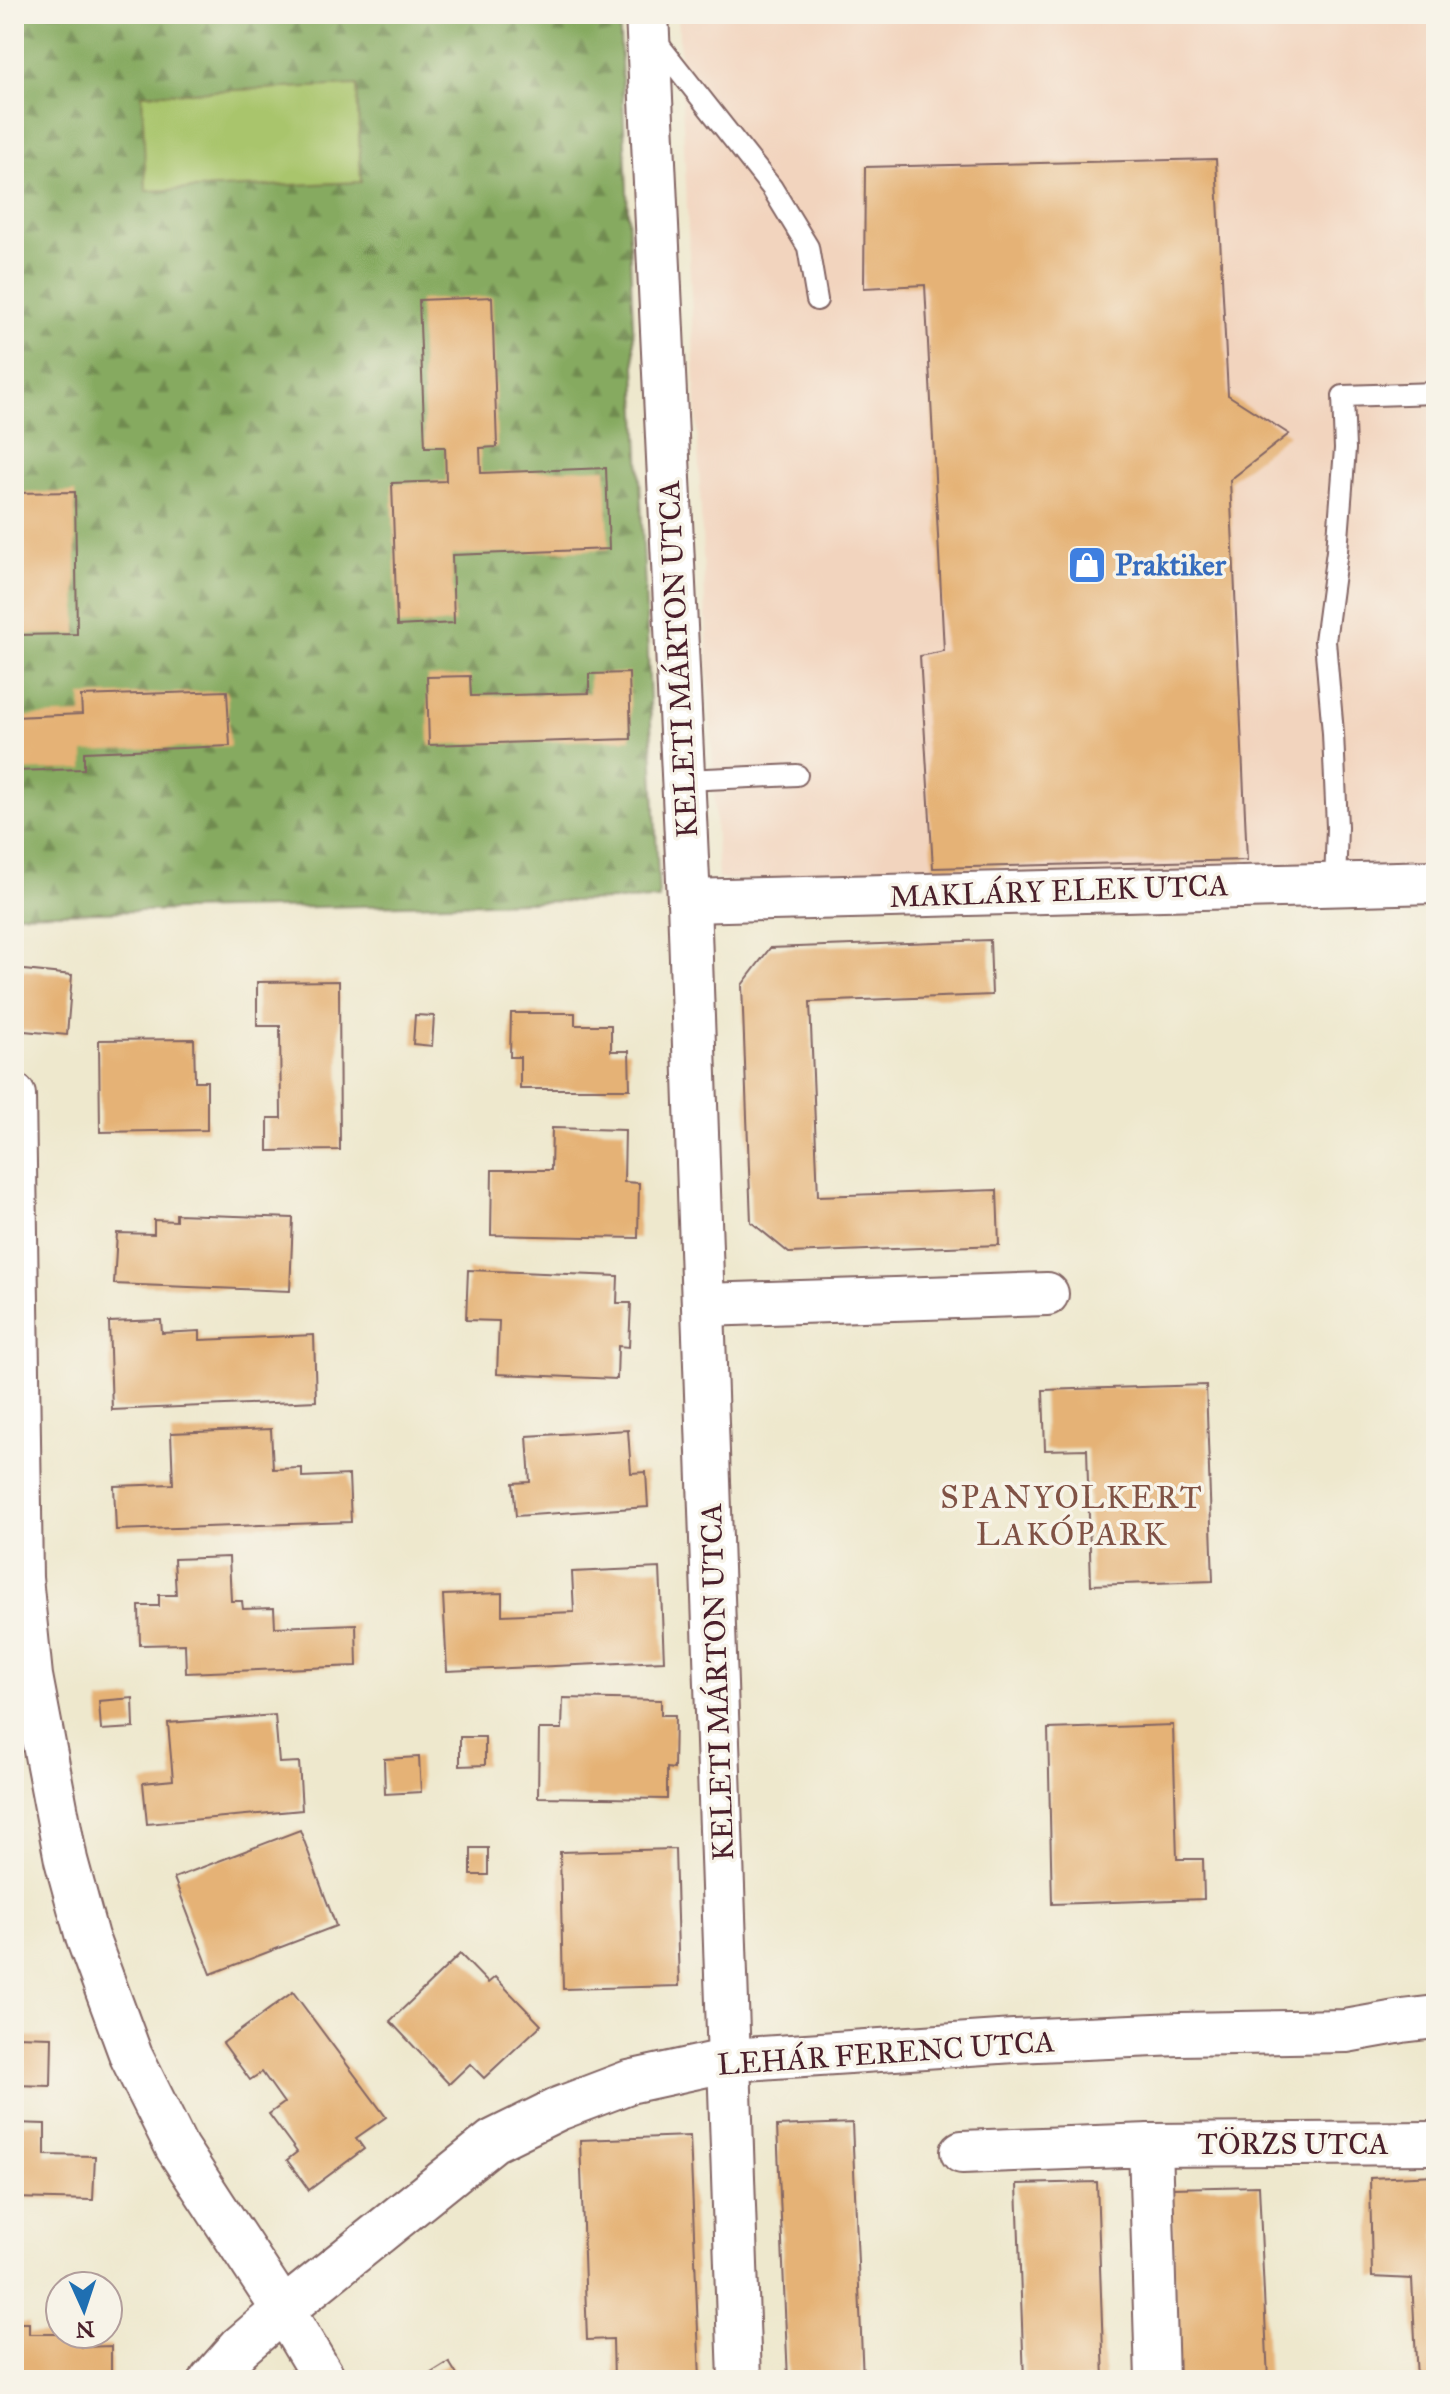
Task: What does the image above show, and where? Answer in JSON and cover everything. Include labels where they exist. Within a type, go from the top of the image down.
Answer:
[{"type":"street","name":"KELETI MÁRTON UTCA","points":[[647,22],[689,901],[740,2380]]},
{"type":"street","name":"MAKLÁRY ELEK UTCA","points":[[689,901],[1434,881]]},
{"type":"street","points":[[14,1095],[21,1578],[31,1676],[66,1860],[87,1937],[131,2056],[177,2148],[325,2380]]},
{"type":"street","points":[[704,1305],[1047,1294]]},
{"type":"street","name":"LEHÁR FERENC UTCA","points":[[211,2380],[240,2347],[283,2310],[493,2141],[558,2109],[629,2082],[730,2060],[1134,2036],[1346,2031],[1436,2017]]},
{"type":"street","name":"LEHÁR FERENC UTCA","points":[[1346,2031],[1436,2044]]},
{"type":"street","name":"TÖRZS UTCA","points":[[962,2152],[1150,2145],[1436,2143]]},
{"type":"street","points":[[1150,2145],[1157,2380]]},
{"type":"lane","points":[[647,22],[772,188],[808,247],[817,300]]},
{"type":"lane","points":[[1335,884],[1337,827],[1325,641],[1343,478],[1343,396],[1436,393]]},
{"type":"lane","points":[[684,780],[797,775]]},
{"type":"shaded area","points":[[678,14],[1436,14],[1436,870],[718,880]]},
{"type":"green space","points":[[14,14],[619,14],[659,899],[14,914]]},
{"type":"green space","points":[[357,85],[361,182],[146,191],[142,94]]},
{"type":"building","name":"Praktiker","points":[[1216,159],[1228,395],[1289,434],[1230,480],[1247,860],[933,868],[920,656],[944,651],[925,285],[864,288],[865,167]]},
{"type":"building","points":[[492,297],[497,447],[480,448],[481,473],[606,468],[609,549],[452,555],[454,623],[397,626],[392,483],[446,481],[445,447],[425,447],[419,300]]},
{"type":"building","points":[[75,492],[77,634],[14,635],[14,493]]},
{"type":"building","points":[[629,673],[631,739],[429,745],[427,677],[470,676],[471,696],[589,693],[589,674]]},
{"type":"building","points":[[227,691],[230,746],[84,752],[84,769],[14,771],[14,717],[82,714],[81,696]]},
{"type":"building","points":[[990,940],[992,995],[810,1002],[818,1196],[997,1190],[999,1245],[789,1253],[751,1222],[742,985],[770,948]]},
{"type":"building","points":[[14,969],[72,975],[67,1035],[14,1030]]},
{"type":"building","points":[[339,981],[340,1150],[268,1151],[268,1118],[281,1118],[280,1026],[257,1026],[257,982]]},
{"type":"building","points":[[511,1013],[575,1013],[575,1025],[611,1025],[611,1051],[629,1051],[630,1089],[520,1089],[520,1057],[510,1057]]},
{"type":"building","points":[[415,1015],[434,1016],[432,1046],[413,1044]]},
{"type":"building","points":[[194,1039],[195,1081],[207,1081],[207,1130],[100,1132],[99,1040]]},
{"type":"building","points":[[552,1128],[625,1130],[624,1182],[639,1183],[638,1238],[491,1235],[492,1170],[551,1170]]},
{"type":"building","points":[[176,1214],[293,1218],[290,1291],[114,1284],[117,1233],[154,1234],[154,1220],[176,1221]]},
{"type":"building","points":[[468,1270],[618,1276],[617,1303],[631,1303],[629,1347],[618,1346],[617,1379],[497,1374],[499,1321],[466,1320]]},
{"type":"building","points":[[161,1320],[162,1333],[200,1331],[200,1340],[314,1335],[316,1401],[112,1410],[109,1322]]},
{"type":"building","points":[[1206,1385],[1213,1581],[1091,1585],[1087,1449],[1045,1450],[1043,1390]]},
{"type":"building","points":[[271,1429],[273,1469],[302,1468],[302,1477],[349,1475],[351,1522],[116,1530],[114,1486],[173,1484],[171,1433]]},
{"type":"building","points":[[628,1430],[631,1473],[646,1472],[648,1507],[516,1516],[513,1483],[530,1482],[527,1436]]},
{"type":"building","points":[[229,1557],[231,1601],[242,1601],[243,1609],[274,1608],[275,1627],[356,1624],[357,1666],[186,1673],[185,1644],[140,1645],[139,1606],[159,1606],[159,1595],[176,1595],[174,1559]]},
{"type":"building","points":[[660,1568],[664,1661],[447,1671],[443,1595],[502,1593],[502,1615],[574,1612],[572,1572]]},
{"type":"building","points":[[133,1698],[134,1728],[101,1730],[99,1701]]},
{"type":"building","points":[[563,1698],[661,1700],[661,1715],[675,1715],[674,1769],[667,1768],[667,1799],[538,1797],[539,1729],[562,1729]]},
{"type":"building","points":[[275,1715],[279,1763],[299,1762],[302,1810],[147,1824],[143,1783],[173,1780],[168,1723]]},
{"type":"building","points":[[1173,1725],[1177,1859],[1203,1859],[1204,1899],[1052,1904],[1048,1729]]},
{"type":"building","points":[[460,1737],[485,1737],[485,1765],[460,1766]]},
{"type":"building","points":[[419,1757],[421,1792],[385,1794],[384,1759]]},
{"type":"building","points":[[300,1830],[336,1926],[211,1974],[174,1878]]},
{"type":"building","points":[[471,1848],[488,1848],[488,1875],[471,1875]]},
{"type":"building","points":[[675,1849],[679,1986],[563,1989],[560,1852]]},
{"type":"building","points":[[460,1954],[488,1983],[495,1977],[541,2025],[484,2078],[470,2064],[449,2084],[390,2021]]},
{"type":"building","points":[[293,1992],[386,2117],[356,2138],[364,2149],[309,2190],[287,2160],[297,2152],[269,2114],[284,2103],[262,2072],[250,2080],[223,2043]]},
{"type":"building","points":[[14,2036],[52,2037],[51,2086],[14,2085]]},
{"type":"building","points":[[14,2123],[45,2124],[45,2155],[95,2156],[93,2200],[14,2198]]},
{"type":"building","points":[[852,2123],[863,2380],[788,2380],[777,2126]]},
{"type":"building","points":[[690,2136],[700,2380],[614,2380],[613,2339],[587,2340],[580,2140]]},
{"type":"building","points":[[1436,2175],[1436,2380],[1417,2380],[1412,2279],[1372,2277],[1370,2178]]},
{"type":"building","points":[[1097,2182],[1104,2380],[1024,2380],[1017,2184]]},
{"type":"building","points":[[1259,2186],[1268,2380],[1177,2380],[1171,2188]]},
{"type":"building","points":[[14,2323],[29,2323],[29,2334],[44,2334],[44,2350],[111,2350],[111,2380],[14,2380]]},
{"type":"building","points":[[449,2362],[460,2380],[420,2380]]},
{"type":"place","name":"Praktiker","points":[[1087,565]]},
{"type":"district","name":"SPANYOLKERT LAKÓPARK","points":[[1072,1516]]}]
